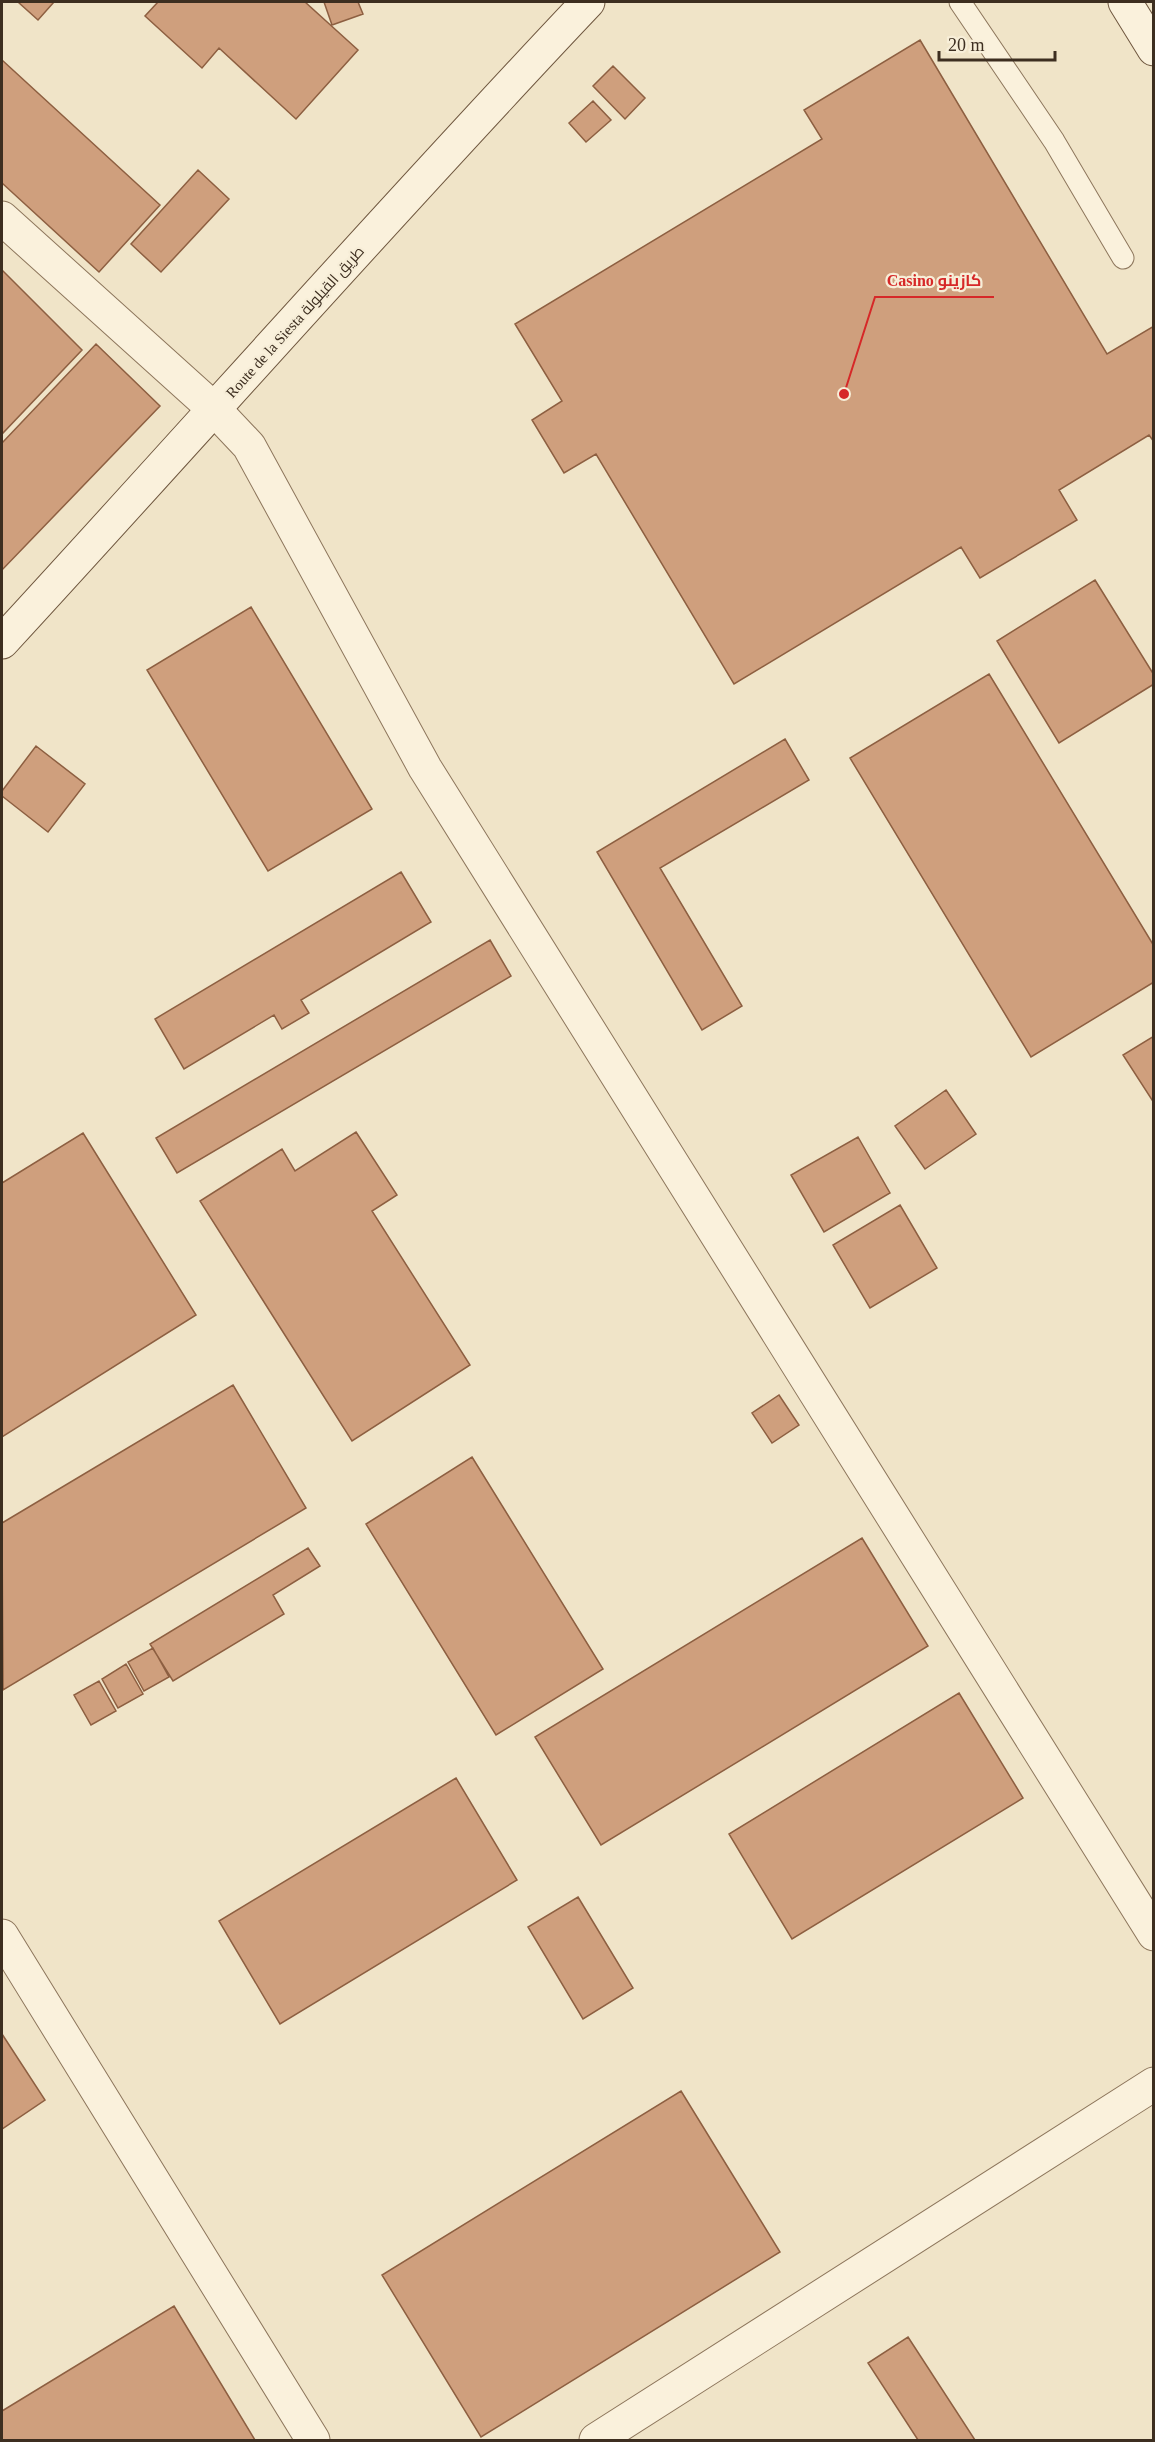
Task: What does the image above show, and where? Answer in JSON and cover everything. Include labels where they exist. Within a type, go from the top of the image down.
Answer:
[{"type":"street","name":"Route de la Siesta طريق القيلولة","points":[[2,642],[485,110],[588,2]]},
{"type":"street","points":[[1125,2],[1154,49]]},
{"type":"street","points":[[2,218],[215,410],[249,446],[425,768],[1154,1934]]},
{"type":"street","points":[[2,1935],[313,2440]]},
{"type":"street","points":[[596,2440],[1154,2084]]},
{"type":"lane","points":[[960,2],[1054,141],[1123,258]]},
{"type":"building","points":[[18,2],[54,2],[38,20]]},
{"type":"building","points":[[158,2],[305,2],[358,50],[296,119],[219,48],[202,68],[145,16]]},
{"type":"building","points":[[324,2],[358,2],[363,14],[332,25]]},
{"type":"building","points":[[920,40],[1107,354],[1154,326],[1154,442],[1149,435],[1059,490],[1077,520],[980,578],[961,547],[734,684],[596,454],[564,473],[532,420],[562,401],[515,324],[822,139],[804,110]]},
{"type":"building","points":[[2,60],[160,205],[99,272],[2,183]]},
{"type":"building","points":[[613,66],[645,98],[625,119],[593,86]]},
{"type":"building","points":[[593,101],[611,120],[586,142],[569,123]]},
{"type":"building","points":[[198,170],[229,199],[161,272],[131,244]]},
{"type":"building","points":[[2,270],[82,350],[2,434]]},
{"type":"building","points":[[96,344],[160,406],[2,570],[2,443]]},
{"type":"building","points":[[1095,580],[1154,675],[1154,684],[1059,743],[997,641]]},
{"type":"building","points":[[251,607],[372,809],[268,871],[147,670]]},
{"type":"building","points":[[989,674],[1154,946],[1154,982],[1031,1057],[850,758]]},
{"type":"building","points":[[785,739],[809,780],[660,868],[742,1006],[702,1030],[597,852]]},
{"type":"building","points":[[36,746],[85,784],[48,832],[2,796],[2,791]]},
{"type":"building","points":[[401,872],[431,922],[301,1000],[309,1013],[282,1029],[274,1015],[184,1069],[155,1019]]},
{"type":"building","points":[[490,940],[511,976],[177,1173],[156,1138]]},
{"type":"building","points":[[1154,1036],[1154,1103],[1123,1055]]},
{"type":"building","points":[[946,1090],[976,1134],[925,1169],[895,1126]]},
{"type":"building","points":[[356,1132],[397,1195],[372,1211],[470,1365],[352,1441],[200,1201],[282,1149],[295,1171]]},
{"type":"building","points":[[83,1133],[196,1315],[2,1437],[2,1183]]},
{"type":"building","points":[[858,1137],[890,1193],[824,1232],[791,1175]]},
{"type":"building","points":[[900,1205],[937,1268],[870,1308],[833,1245]]},
{"type":"building","points":[[233,1385],[306,1508],[3,1690],[2,1523]]},
{"type":"building","points":[[779,1395],[799,1425],[772,1443],[752,1413]]},
{"type":"building","points":[[472,1457],[603,1669],[496,1735],[366,1524]]},
{"type":"building","points":[[862,1538],[928,1646],[601,1845],[535,1737]]},
{"type":"building","points":[[308,1548],[320,1566],[273,1595],[284,1614],[173,1681],[150,1644]]},
{"type":"building","points":[[153,1648],[169,1677],[144,1691],[128,1662]]},
{"type":"building","points":[[126,1664],[143,1694],[118,1708],[102,1679]]},
{"type":"building","points":[[99,1681],[116,1711],[91,1725],[74,1695]]},
{"type":"building","points":[[959,1693],[1023,1798],[792,1939],[729,1834]]},
{"type":"building","points":[[456,1778],[517,1880],[280,2024],[219,1921]]},
{"type":"building","points":[[578,1897],[633,1988],[583,2019],[528,1927]]},
{"type":"building","points":[[2,2034],[45,2100],[2,2129]]},
{"type":"building","points":[[681,2091],[780,2252],[481,2437],[382,2275]]},
{"type":"building","points":[[174,2306],[255,2440],[2,2440],[2,2411]]},
{"type":"building","points":[[908,2337],[975,2440],[918,2440],[868,2363]]},
{"type":"place","name":"Casino كازينو","points":[[844,394]]}]
